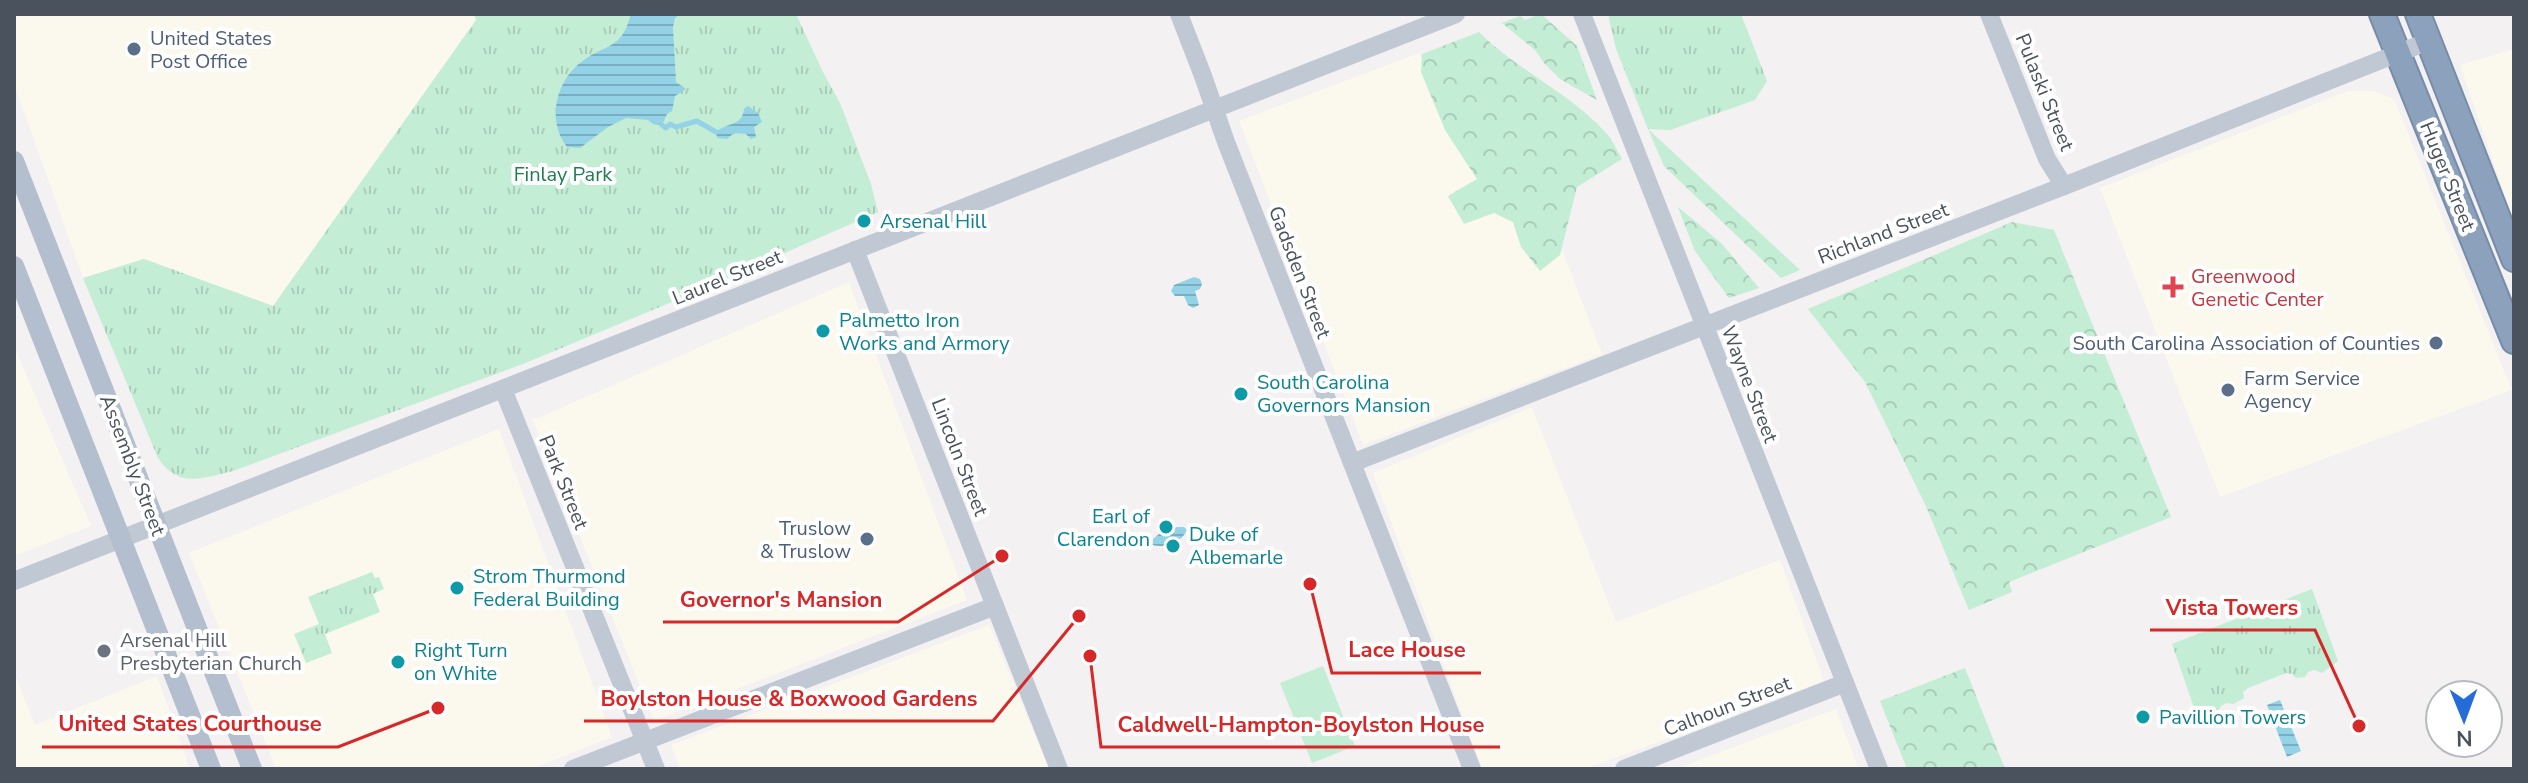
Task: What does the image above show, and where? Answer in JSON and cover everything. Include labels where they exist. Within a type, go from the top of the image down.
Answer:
[{"type":"highway","name":"Huger Street","points":[[2382,14],[2514,341]]},
{"type":"highway","name":"Huger Street","points":[[2418,14],[2511,254],[2514,274]]},
{"type":"main road","name":"Assembly Street","points":[[15,169],[252,769]]},
{"type":"main road","name":"Assembly Street","points":[[14,266],[211,769]]},
{"type":"street","name":"Gadsden Street","points":[[1179,14],[1231,155],[1472,769]]},
{"type":"street","name":"Laurel Street","points":[[14,581],[1456,14]]},
{"type":"street","name":"Wayne Street","points":[[1582,14],[1879,769]]},
{"type":"street","name":"Pulaski Street","points":[[1989,14],[2047,159],[2064,186]]},
{"type":"street","name":"Richland Street","points":[[1352,463],[2429,41]]},
{"type":"street","name":"Lincoln Street","points":[[855,250],[1059,769]]},
{"type":"street","name":"Park Street","points":[[503,389],[656,769]]},
{"type":"street","points":[[573,769],[995,606]]},
{"type":"street","name":"Calhoun Street","points":[[1624,769],[1845,683]]},
{"type":"shaded area","points":[[14,14],[474,14],[476,20],[273,306],[144,259],[83,278],[14,84]]},
{"type":"shaded area","points":[[2514,49],[2514,223],[2460,65]]},
{"type":"shaded area","points":[[1419,53],[1450,133],[1509,110],[1602,354],[1363,445],[1239,121]]},
{"type":"shaded area","points":[[2348,91],[2374,91],[2394,99],[2512,390],[2220,497],[2100,188]]},
{"type":"shaded area","points":[[849,282],[967,600],[654,721],[533,420]]},
{"type":"shaded area","points":[[14,346],[91,526],[14,556]]},
{"type":"shaded area","points":[[1532,407],[1616,622],[1780,560],[1824,681],[1585,769],[1482,769],[1373,473]]},
{"type":"shaded area","points":[[499,429],[612,737],[532,769],[276,769],[189,553]]},
{"type":"shaded area","points":[[989,625],[1049,769],[680,769],[671,745]]},
{"type":"shaded area","points":[[14,671],[35,725],[157,676],[190,769],[14,769]]},
{"type":"shaded area","points":[[1836,709],[1859,769],[1675,769]]},
{"type":"green space","name":"Finlay Park","points":[[474,14],[796,14],[840,103],[871,184],[878,212],[528,362],[233,471],[192,479],[174,474],[158,458],[83,278],[144,259],[273,306],[476,20]]},
{"type":"green space","points":[[1541,14],[1577,46],[1597,100],[1560,79],[1536,51],[1502,23],[1520,16],[1525,20]]},
{"type":"green space","points":[[1608,14],[1741,14],[1767,81],[1755,100],[1670,130],[1648,129],[1616,49]]},
{"type":"green space","points":[[1479,32],[1510,59],[1592,119],[1608,136],[1622,159],[1577,187],[1560,255],[1540,271],[1521,247],[1513,222],[1494,213],[1464,224],[1448,196],[1477,179],[1445,130],[1421,72],[1422,54]]},
{"type":"green space","points":[[1648,129],[1800,270],[1781,278],[1664,166]]},
{"type":"green space","points":[[1678,207],[1722,244],[1759,288],[1729,298],[1695,251]]},
{"type":"green space","points":[[2012,222],[2054,230],[2171,517],[2009,582],[2012,592],[1969,610],[1925,504],[1865,382],[1808,309]]},
{"type":"green space","points":[[372,572],[375,578],[379,577],[384,589],[373,594],[380,612],[325,634],[332,653],[306,663],[294,634],[319,624],[308,597]]},
{"type":"green space","points":[[2312,589],[2338,661],[2322,673],[2314,670],[2305,677],[2296,678],[2286,673],[2248,688],[2243,692],[2244,698],[2233,704],[2226,703],[2220,707],[2219,713],[2198,719],[2172,644]]},
{"type":"green space","points":[[1323,666],[1355,746],[1312,763],[1280,683]]},
{"type":"green space","points":[[1965,668],[2005,769],[1907,769],[1880,701]]},
{"type":"water","points":[[631,14],[681,14],[675,18],[673,27],[676,82],[686,89],[675,96],[672,111],[662,125],[626,118],[580,148],[567,147],[557,125],[557,100],[561,89],[574,68],[620,38]]},
{"type":"water","points":[[748,106],[758,113],[762,122],[754,127],[756,137],[751,139],[746,134],[734,133],[727,139],[717,138],[716,132],[737,122]]},
{"type":"water","points":[[1194,277],[1200,279],[1202,284],[1195,291],[1199,305],[1193,308],[1184,296],[1175,296],[1171,291],[1174,285]]},
{"type":"water","points":[[1178,527],[1187,530],[1177,542],[1152,545],[1153,539],[1165,529]]},
{"type":"water","points":[[2280,700],[2301,751],[2287,757],[2267,705]]},
{"type":"waterway","points":[[662,125],[666,128],[670,124],[676,127],[697,121],[716,132]]},
{"type":"place","name":"United States Post Office","points":[[134,49]]},
{"type":"place","name":"Arsenal Hill","points":[[864,221]]},
{"type":"place","name":"Greenwood Genetic Center","points":[[2173,287]]},
{"type":"place","name":"Palmetto Iron Works and Armory","points":[[823,331]]},
{"type":"place","name":"South Carolina Association of Counties","points":[[2436,343]]},
{"type":"place","name":"Farm Service Agency","points":[[2228,390]]},
{"type":"place","name":"South Carolina Governors Mansion","points":[[1241,394]]},
{"type":"place","name":"Earl of Clarendon","points":[[1166,527]]},
{"type":"place","name":"Truslow & Truslow","points":[[867,539]]},
{"type":"place","name":"Duke of Albemarle","points":[[1173,546]]},
{"type":"place","name":"Governor's Mansion","points":[[1002,556]]},
{"type":"place","name":"Lace House","points":[[1310,584]]},
{"type":"place","name":"Strom Thurmond Federal Building","points":[[457,588]]},
{"type":"place","name":"Boylston House & Boxwood Gardens","points":[[1079,616]]},
{"type":"place","name":"Arsenal Hill Presbyterian Church","points":[[104,651]]},
{"type":"place","name":"Caldwell-Hampton-Boylston House","points":[[1090,656]]},
{"type":"place","name":"Right Turn on White","points":[[398,662]]},
{"type":"place","name":"United States Courthouse","points":[[438,708]]},
{"type":"place","name":"Pavillion Towers","points":[[2143,717]]},
{"type":"place","name":"Vista Towers","points":[[2359,726]]}]
